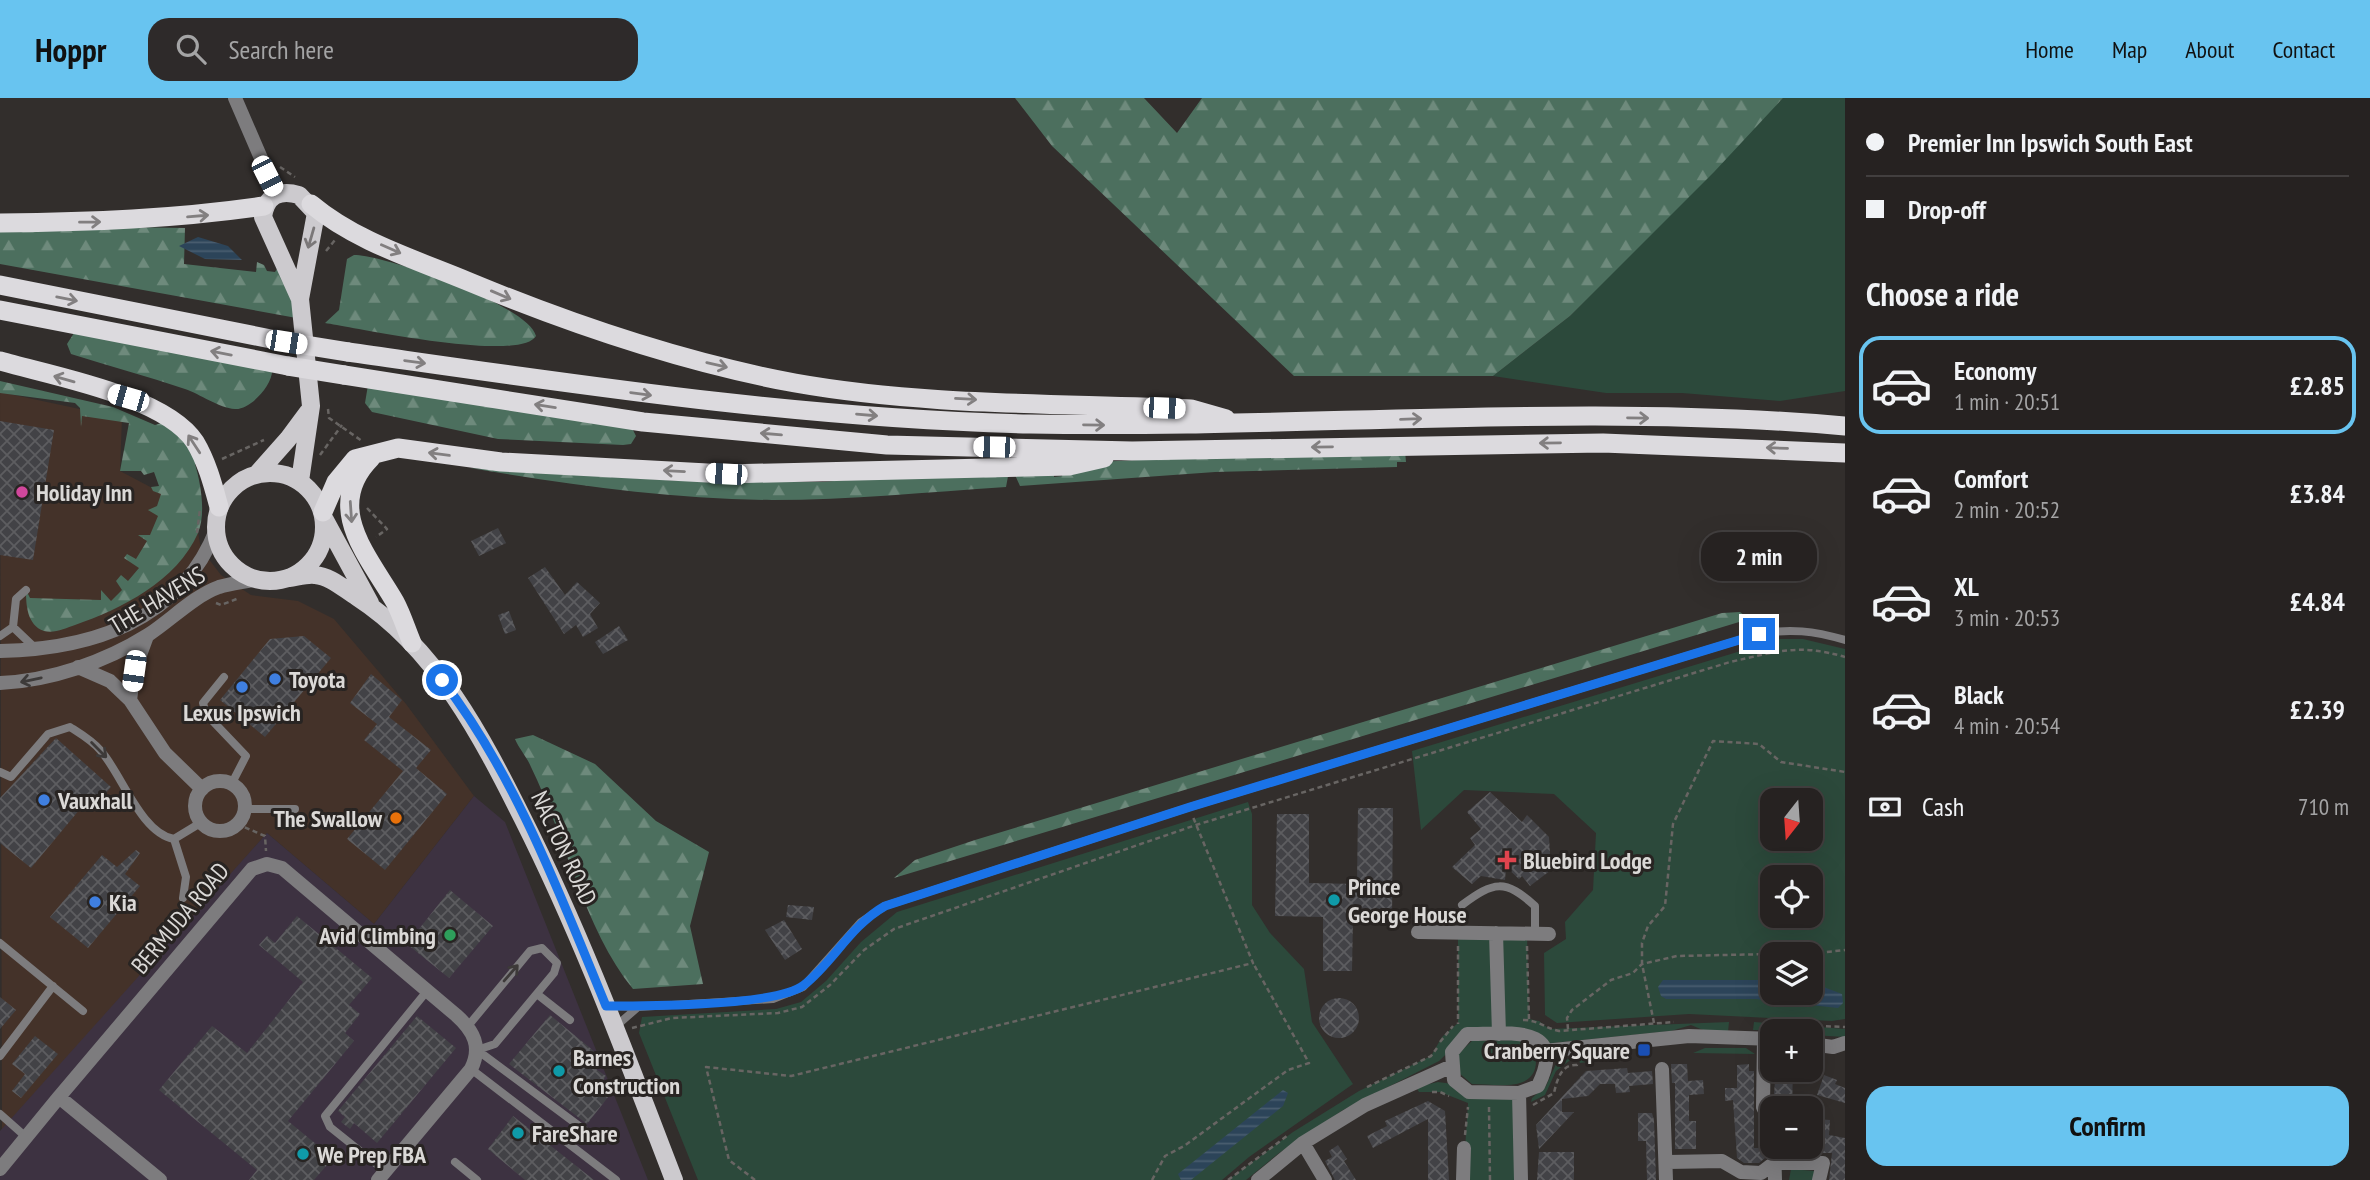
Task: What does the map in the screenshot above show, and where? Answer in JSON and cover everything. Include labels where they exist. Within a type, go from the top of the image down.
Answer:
[{"type":"highway","points":[[0,223],[130,222],[212,215],[270,200]]},
{"type":"highway","points":[[311,204],[344,229],[553,316],[671,355],[783,380],[903,397],[1191,409],[1244,424]]},
{"type":"highway","points":[[0,285],[348,352],[650,395],[904,419],[1027,424],[1244,424],[1523,415],[1845,426]]},
{"type":"highway","points":[[0,310],[288,366],[643,422],[887,445],[1132,451],[1603,443],[1845,453]]},
{"type":"highway","points":[[0,361],[144,402],[194,440],[207,466],[219,507]]},
{"type":"highway","points":[[324,516],[344,469],[355,459],[398,448],[501,462],[726,474],[1069,466],[1132,451]]},
{"type":"highway","points":[[376,452],[354,480],[350,516],[361,549],[397,605],[412,642]]},
{"type":"main road","points":[[300,299],[304,263],[316,213],[311,204],[299,195],[288,192],[270,200],[263,217],[267,233],[287,267],[300,299],[319,405],[300,481]]},
{"type":"main road","points":[[257,474],[282,473],[300,481],[311,491],[324,516],[324,539],[316,556],[304,570],[289,578],[271,581],[257,579],[243,573],[228,561],[216,530],[219,507],[237,484],[257,474],[319,405]]},
{"type":"main road","name":"NACTON ROAD","points":[[324,516],[373,607]]},
{"type":"main road","name":"NACTON ROAD","points":[[289,578],[316,575],[329,579],[373,607],[412,642],[457,699],[493,760],[558,888],[606,1006],[622,1028],[674,1180]]},
{"type":"street","points":[[235,98],[270,200]]},
{"type":"street","name":"THE HAVENS","points":[[0,651],[68,646],[108,633],[144,616],[188,582],[205,556],[216,530]]},
{"type":"street","name":"THE HAVENS","points":[[0,683],[26,682],[78,667],[146,636],[218,587],[257,579]]},
{"type":"street","points":[[130,700],[134,671],[146,636]]},
{"type":"street","points":[[78,667],[110,681],[130,700],[165,753],[202,789]]},
{"type":"street","points":[[216,781],[232,783],[242,794],[245,809],[237,824],[223,830],[202,822],[196,809],[202,789],[216,781]]},
{"type":"street","name":"BERMUDA ROAD","points":[[0,1168],[251,869],[267,864],[282,868],[468,1026],[477,1050]]},
{"type":"street","points":[[1418,932],[1537,934]]},
{"type":"street","points":[[1496,933],[1499,1034]]},
{"type":"street","points":[[1467,1034],[1499,1034],[1529,1034],[1540,1041],[1544,1051],[1544,1072],[1538,1086],[1519,1093],[1469,1092],[1454,1080],[1452,1052],[1467,1034]]},
{"type":"street","points":[[1544,1051],[1689,1036],[1760,1039]]},
{"type":"street","points":[[1823,1046],[1841,1048]]},
{"type":"street","points":[[381,1175],[471,1069],[477,1050]]},
{"type":"street","points":[[1258,1180],[1303,1143],[1365,1105],[1452,1066]]},
{"type":"street","points":[[1662,1069],[1668,1163],[1666,1180]]},
{"type":"street","points":[[1519,1093],[1521,1180]]},
{"type":"street","points":[[59,1097],[160,1180]]},
{"type":"street","points":[[1303,1143],[1325,1180]]},
{"type":"street","points":[[1463,1180],[1464,1148]]},
{"type":"street","points":[[1774,1159],[1775,1180]]},
{"type":"street","points":[[1668,1163],[1722,1161],[1741,1172],[1761,1173],[1774,1163],[1823,1163],[1819,1180]]},
{"type":"lane","points":[[0,636],[13,627],[16,599],[26,590]]},
{"type":"lane","points":[[13,627],[37,650]]},
{"type":"lane","points":[[606,1006],[639,1007],[773,999],[803,987],[860,922],[885,906],[1190,807],[1759,634],[1783,629],[1808,630],[1845,640]]},
{"type":"lane","points":[[224,677],[203,703],[206,713],[246,756],[232,783]]},
{"type":"lane","points":[[0,772],[11,776],[48,733],[70,727],[99,748],[158,834],[174,839],[202,822]]},
{"type":"lane","points":[[245,809],[295,809]]},
{"type":"lane","points":[[174,839],[186,877],[183,898]]},
{"type":"lane","points":[[1462,905],[1486,887],[1515,888],[1535,906],[1537,934]]},
{"type":"lane","points":[[0,943],[83,1011]]},
{"type":"lane","points":[[468,1026],[530,951],[537,948],[547,951],[557,966],[495,1044],[477,1050]]},
{"type":"lane","points":[[0,1056],[52,986]]},
{"type":"lane","points":[[381,1175],[330,1127],[325,1116],[427,991]]},
{"type":"lane","points":[[537,994],[570,1020]]},
{"type":"lane","points":[[622,1028],[639,1007]]},
{"type":"lane","points":[[477,1050],[594,1138]]},
{"type":"lane","points":[[471,1069],[616,1180]]},
{"type":"lane","points":[[0,1114],[26,1137]]},
{"type":"lane","points":[[455,1162],[477,1180]]},
{"type":"path","points":[[274,162],[297,177]]},
{"type":"path","points":[[323,254],[344,229]]},
{"type":"path","points":[[319,405],[329,418],[376,452]]},
{"type":"path","points":[[207,466],[266,439]]},
{"type":"path","points":[[363,499],[368,509],[387,529]]},
{"type":"path","points":[[197,537],[201,512],[199,500]]},
{"type":"path","points":[[201,598],[221,605],[242,598]]},
{"type":"path","points":[[622,1028],[672,1018],[778,1013],[802,1007],[830,985],[864,950],[894,929],[1196,825],[1730,662],[1789,648],[1822,650],[1845,657]]},
{"type":"path","points":[[1654,1023],[1642,964],[1642,943],[1648,926],[1665,906],[1673,824],[1713,741],[1759,744],[1781,762],[1845,772]]},
{"type":"path","points":[[1152,1180],[1165,1156],[1184,1146],[1288,1070],[1309,1063],[1253,963],[1190,807]]},
{"type":"path","points":[[237,824],[265,836],[267,864]]},
{"type":"path","points":[[1458,932],[1458,1024]]},
{"type":"path","points":[[1529,1020],[1537,934]]},
{"type":"path","points":[[1823,953],[1845,950]]},
{"type":"path","points":[[1568,1030],[1567,1018],[1572,1010],[1611,980],[1633,973],[1642,964],[1677,956],[1760,954]]},
{"type":"path","points":[[755,1180],[729,1160],[706,1067],[791,1076],[1253,963]]},
{"type":"path","points":[[1517,1020],[1539,1021],[1549,1029],[1568,1030],[1678,1021]]},
{"type":"path","points":[[1359,1091],[1431,1056],[1442,1037],[1458,1024],[1465,1024]]},
{"type":"path","points":[[1823,1028],[1845,1027]]},
{"type":"path","points":[[1464,1148],[1468,1103]]},
{"type":"path","points":[[1489,1107],[1490,1180]]},
{"type":"path","points":[[1228,1180],[1293,1132]]},
{"type":"shaded area","points":[[0,392],[122,418],[120,471],[194,510],[201,549],[221,575],[251,595],[298,601],[334,619],[406,704],[474,796],[374,924],[267,833],[2,1133]]},
{"type":"shaded area","points":[[474,796],[505,822],[648,1180],[0,1180],[0,1131],[267,833],[374,924]]},
{"type":"green space","points":[[1015,98],[1144,98],[1177,133],[1202,98],[1783,98],[1714,172],[1570,316],[1493,376],[1294,376],[1052,146]]},
{"type":"green space","points":[[1783,98],[1845,98],[1845,391],[1780,401],[1682,393],[1606,393],[1493,376],[1570,316]]},
{"type":"green space","points":[[0,225],[185,228],[184,264],[256,272],[257,262],[264,265],[267,271],[275,272],[280,264],[302,319],[0,264]]},
{"type":"green space","points":[[354,255],[395,263],[454,284],[509,310],[527,324],[536,336],[524,343],[501,346],[471,345],[325,323],[339,310],[347,259]]},
{"type":"green space","points":[[74,333],[272,369],[272,375],[260,395],[248,405],[229,408],[185,389],[71,354],[67,344]]},
{"type":"green space","points":[[0,381],[113,407],[155,425],[171,420],[202,462],[195,464],[202,499],[202,517],[198,533],[189,550],[162,579],[129,602],[56,631],[44,631],[34,624],[27,608],[26,590],[30,598],[101,600],[101,590],[111,601],[122,590],[116,581],[121,575],[128,581],[139,568],[124,558],[127,554],[136,559],[147,541],[138,535],[150,535],[158,516],[148,510],[157,506],[161,494],[153,491],[151,487],[159,486],[154,472],[144,475],[141,471],[120,471],[129,423],[82,416],[81,427],[80,408],[75,403],[0,393]]},
{"type":"green space","points":[[368,385],[630,424],[636,436],[631,444],[623,445],[498,439],[372,412],[365,403]]},
{"type":"green space","points":[[1405,451],[1406,462],[1397,462],[1397,467],[1215,472],[1020,486],[1015,475],[1054,472],[1054,477],[1062,476],[1062,468],[1009,471],[1006,487],[801,500],[658,494],[470,468],[682,481],[822,482],[1054,464],[1307,452]]},
{"type":"green space","points":[[1740,612],[1749,619],[894,878],[915,860],[975,840],[1722,613]]},
{"type":"green space","points":[[1780,639],[1803,639],[1845,649],[1845,1019],[1832,1021],[1689,1014],[1557,1023],[1545,1015],[1544,953],[1566,939],[1565,922],[1593,890],[1596,833],[1554,794],[1464,790],[1421,830],[1412,751]]},
{"type":"green space","points":[[533,735],[595,764],[656,821],[709,852],[690,926],[703,984],[633,989],[616,965],[588,911],[543,794],[515,739]]},
{"type":"green space","points":[[1248,802],[1252,814],[1252,905],[1270,933],[1304,969],[1312,1022],[1353,1084],[1249,1157],[1222,1180],[698,1180],[639,1033],[642,1017],[776,1009],[801,1002],[826,981],[861,942],[897,912]]},
{"type":"green space","points":[[1458,932],[1527,933],[1529,1019],[1539,1021],[1549,1029],[1729,1022],[1728,1032],[1703,1030],[1691,1025],[1671,1031],[1552,1043],[1467,1034],[1439,1061],[1343,1110],[1279,1153],[1246,1180],[1228,1180],[1293,1132],[1359,1091],[1431,1056],[1442,1037],[1458,1023]]},
{"type":"green space","points":[[1754,1022],[1760,1022],[1760,1030],[1753,1030]]},
{"type":"green space","points":[[1823,1027],[1845,1029],[1845,1037],[1823,1036]]},
{"type":"green space","points":[[1521,1040],[1532,1048],[1536,1061],[1534,1071],[1522,1082],[1502,1085],[1472,1084],[1459,1073],[1458,1054],[1472,1041]]},
{"type":"green space","points":[[1705,1048],[1746,1048],[1755,1054],[1693,1053]]},
{"type":"green space","points":[[1623,1052],[1625,1057],[1580,1063],[1578,1057]]},
{"type":"green space","points":[[1573,1058],[1556,1071],[1545,1095],[1531,1102],[1546,1086],[1557,1062]]},
{"type":"green space","points":[[1438,1082],[1519,1093],[1521,1180],[1463,1180],[1468,1103],[1440,1092],[1419,1092],[1416,1087]]},
{"type":"green space","points":[[1791,1169],[1814,1171],[1816,1180],[1789,1180]]},
{"type":"water","points":[[198,237],[228,246],[242,260],[205,259],[179,246]]},
{"type":"water","points":[[1663,980],[1760,980],[1760,999],[1666,999],[1661,996],[1658,987]]},
{"type":"water","points":[[1823,987],[1842,994],[1843,1003],[1838,1008],[1811,1005],[1823,1005]]},
{"type":"water","points":[[1283,1090],[1288,1093],[1283,1106],[1191,1180],[1181,1180],[1178,1174]]},
{"type":"building","name":"Holiday Inn","points":[[0,421],[54,430],[33,560],[0,555]]},
{"type":"building","points":[[498,528],[506,543],[479,556],[471,541]]},
{"type":"building","points":[[545,567],[565,595],[577,582],[600,603],[590,614],[598,628],[583,637],[576,625],[564,634],[528,578]]},
{"type":"building","points":[[509,611],[516,630],[505,634],[498,615]]},
{"type":"building","points":[[619,626],[628,640],[603,654],[595,642]]},
{"type":"building","name":"Toyota","points":[[304,636],[331,658],[265,737],[220,700],[270,639]]},
{"type":"building","points":[[371,674],[402,700],[389,717],[431,750],[416,768],[447,794],[385,870],[347,839],[403,771],[364,740],[377,724],[350,703]]},
{"type":"building","name":"Vauxhall","points":[[56,738],[111,787],[98,803],[90,797],[31,868],[0,843],[0,798]]},
{"type":"building","points":[[1490,792],[1522,822],[1527,815],[1549,837],[1551,870],[1530,886],[1522,876],[1519,879],[1506,867],[1505,880],[1481,876],[1472,884],[1452,867],[1475,845],[1470,838],[1481,829],[1467,812]]},
{"type":"building","name":"Prince George House","points":[[1358,808],[1393,808],[1392,920],[1353,917],[1352,971],[1323,971],[1323,917],[1275,916],[1277,814],[1309,814],[1309,883],[1357,884]]},
{"type":"building","name":"Kia","points":[[136,850],[140,853],[125,874],[140,886],[88,948],[50,917],[102,855],[117,867]]},
{"type":"building","name":"Avid Climbing","points":[[450,890],[493,926],[449,978],[407,944]]},
{"type":"building","points":[[788,905],[814,907],[812,920],[786,917]]},
{"type":"building","points":[[297,916],[372,978],[349,1005],[360,1014],[345,1033],[354,1041],[288,1121],[333,1158],[314,1180],[249,1180],[257,1170],[159,1090],[212,1026],[247,1053],[303,982],[259,945],[267,936],[275,943]]},
{"type":"building","points":[[784,920],[802,949],[785,960],[765,930]]},
{"type":"building","points":[[0,997],[16,1010],[0,1029]]},
{"type":"building","points":[[1339,998],[1353,1004],[1359,1018],[1353,1032],[1339,1038],[1325,1032],[1319,1018],[1325,1004]]},
{"type":"building","name":"Barnes Construction","points":[[550,1015],[601,1057],[593,1067],[606,1076],[601,1084],[612,1092],[587,1124],[509,1064]]},
{"type":"building","points":[[417,1016],[456,1048],[377,1143],[354,1123],[350,1129],[341,1122],[345,1117],[338,1111]]},
{"type":"building","points":[[35,1036],[58,1054],[21,1098],[12,1091],[25,1074],[12,1064]]},
{"type":"building","points":[[1671,1064],[1687,1064],[1688,1081],[1703,1080],[1704,1094],[1689,1095],[1689,1121],[1696,1121],[1696,1149],[1675,1149],[1675,1083],[1672,1083]]},
{"type":"building","points":[[1749,1064],[1749,1071],[1754,1071],[1754,1148],[1760,1148],[1760,1159],[1764,1159],[1759,1163],[1744,1163],[1737,1158],[1733,1100],[1725,1101],[1725,1088],[1737,1088],[1737,1065]]},
{"type":"building","points":[[1627,1068],[1628,1073],[1652,1071],[1653,1084],[1629,1086],[1630,1092],[1616,1093],[1615,1084],[1600,1084],[1588,1096],[1562,1099],[1562,1112],[1574,1112],[1539,1149],[1536,1125],[1586,1071]]},
{"type":"building","points":[[1824,1075],[1837,1080],[1835,1084],[1845,1088],[1845,1103],[1817,1095]]},
{"type":"building","points":[[1775,1082],[1793,1082],[1792,1096],[1774,1096]]},
{"type":"building","points":[[1428,1101],[1445,1111],[1449,1180],[1428,1180],[1428,1119],[1373,1148],[1367,1136],[1387,1126],[1385,1121]]},
{"type":"building","points":[[1638,1113],[1652,1113],[1654,1120],[1656,1180],[1647,1180],[1646,1141],[1638,1141]]},
{"type":"building","name":"FareShare","points":[[513,1116],[594,1180],[525,1180],[488,1149]]},
{"type":"building","points":[[1823,1119],[1830,1120],[1829,1135],[1845,1138],[1845,1180],[1829,1180],[1832,1153],[1823,1153]]},
{"type":"building","points":[[1338,1145],[1356,1180],[1335,1180],[1325,1161],[1332,1157],[1329,1151]]},
{"type":"building","points":[[1539,1152],[1574,1152],[1574,1180],[1537,1180]]},
{"type":"place","name":"Holiday Inn","points":[[22,492]]},
{"type":"place","name":"Toyota","points":[[275,679]]},
{"type":"place","name":"Lexus Ipswich","points":[[242,687]]},
{"type":"place","name":"Vauxhall","points":[[44,800]]},
{"type":"place","name":"The Swallow","points":[[396,818]]},
{"type":"place","name":"Bluebird Lodge","points":[[1507,860]]},
{"type":"place","name":"Prince George House","points":[[1334,900]]},
{"type":"place","name":"Kia","points":[[95,902]]},
{"type":"place","name":"Avid Climbing","points":[[450,935]]},
{"type":"place","name":"Cranberry Square","points":[[1644,1050]]},
{"type":"place","name":"Barnes Construction","points":[[559,1071]]},
{"type":"place","name":"FareShare","points":[[518,1133]]},
{"type":"place","name":"We Prep FBA","points":[[303,1154]]},
{"type":"route","points":[[442,680],[457,699],[493,760],[558,888],[606,1006],[639,1007],[702,1001],[773,999],[803,987],[860,922],[885,906],[1190,807],[1759,634]]}]
